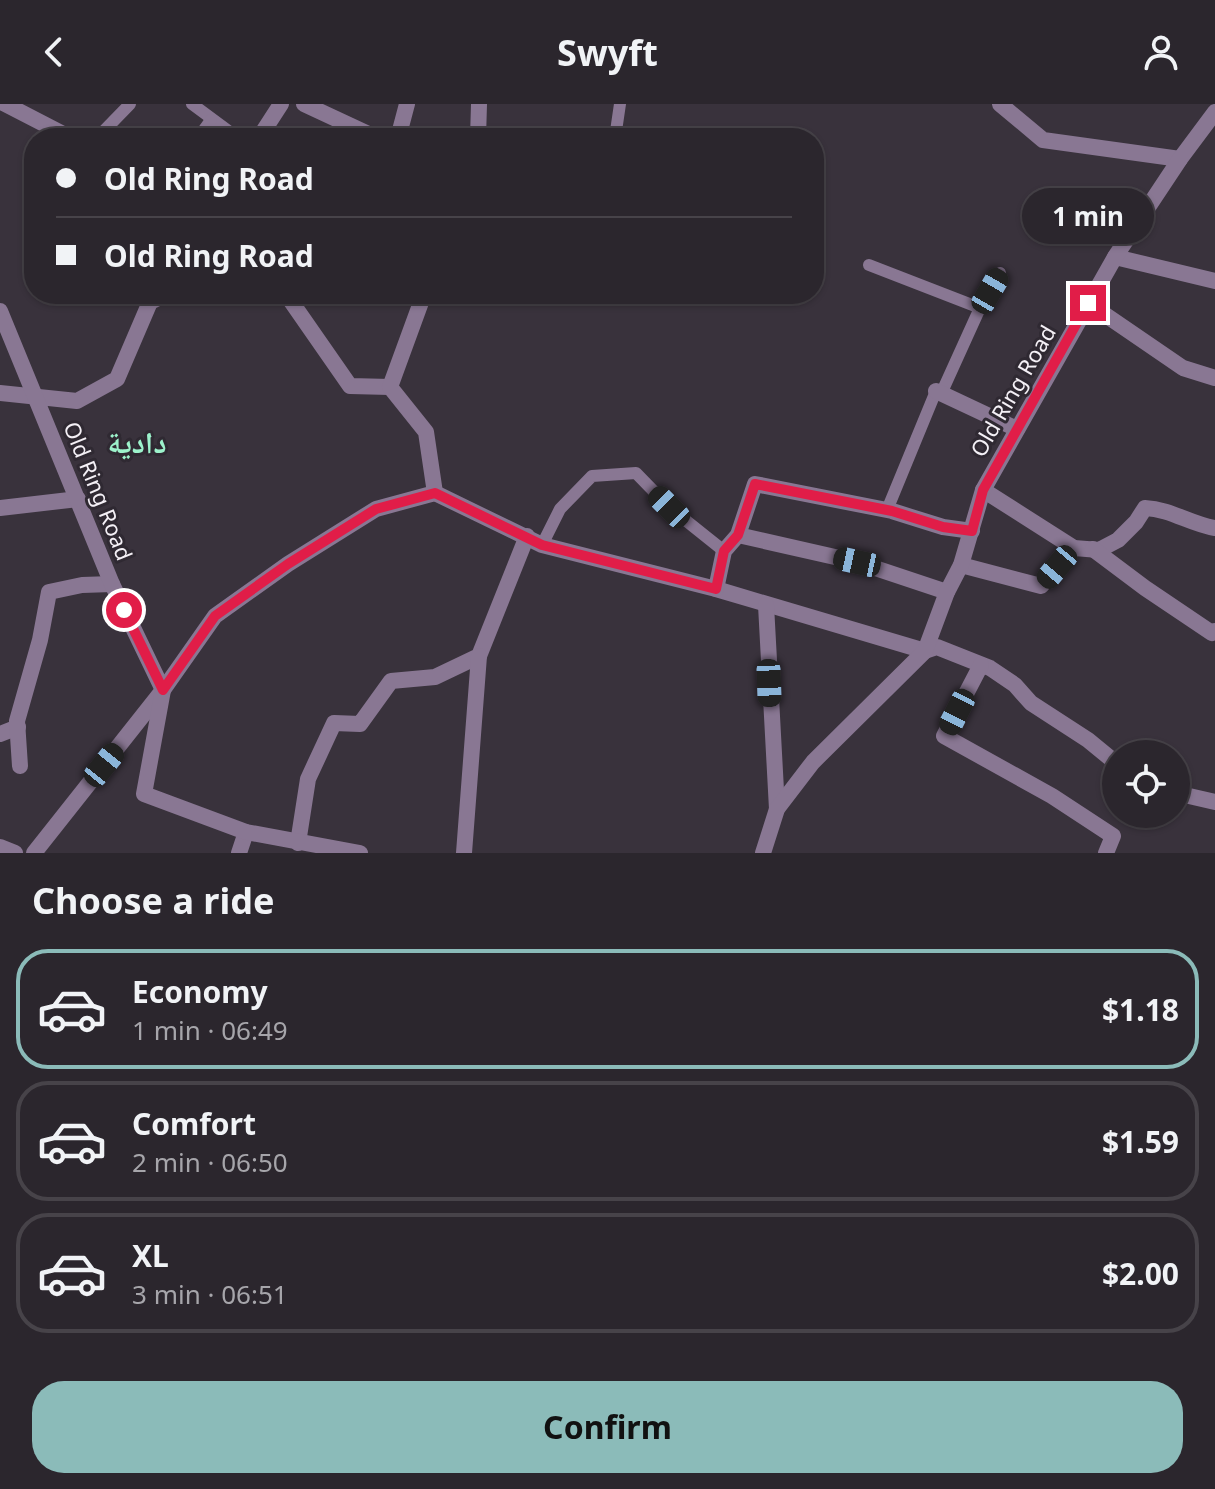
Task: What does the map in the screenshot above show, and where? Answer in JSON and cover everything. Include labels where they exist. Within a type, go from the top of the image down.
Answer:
[{"type":"street","points":[[5,104],[52,128]]},
{"type":"street","points":[[265,128],[281,104]]},
{"type":"street","points":[[304,104],[356,128]]},
{"type":"street","points":[[401,128],[407,104]]},
{"type":"street","points":[[478,128],[479,104]]},
{"type":"street","points":[[1000,104],[1043,140],[1180,159]]},
{"type":"street","name":"Old Ring Road","points":[[763,853],[777,809],[813,762],[925,651],[947,592],[961,565],[983,490],[1115,257],[1215,112]]},
{"type":"street","points":[[1115,257],[1215,281]]},
{"type":"street","points":[[1088,303],[1183,368],[1215,378]]},
{"type":"street","points":[[0,393],[77,401],[117,379],[149,304]]},
{"type":"street","points":[[293,304],[350,386],[390,387],[426,432],[435,493]]},
{"type":"street","points":[[390,387],[420,304]]},
{"type":"street","name":"Old Ring Road","points":[[0,311],[112,584],[163,690]]},
{"type":"street","points":[[938,393],[1017,429]]},
{"type":"street","points":[[716,589],[724,551],[738,535],[755,484],[887,510],[943,527],[972,531]]},
{"type":"street","points":[[983,490],[1074,548],[1099,550],[1118,540],[1145,508],[1162,509],[1200,526],[1215,528]]},
{"type":"street","points":[[34,853],[163,690],[215,616],[288,564],[376,509],[435,493],[542,545],[716,589],[925,651],[937,647],[981,665],[1015,685],[1031,703],[1102,752]]},
{"type":"street","points":[[0,508],[78,499]]},
{"type":"street","points":[[738,535],[857,562],[947,592]]},
{"type":"street","points":[[464,853],[479,656],[527,536]]},
{"type":"street","points":[[961,565],[1041,586],[1074,548]]},
{"type":"street","points":[[1093,549],[1145,588],[1212,633],[1215,631]]},
{"type":"street","points":[[20,766],[17,721],[40,640],[49,592],[82,585],[112,584]]},
{"type":"street","points":[[766,605],[777,809]]},
{"type":"street","points":[[298,843],[308,779],[334,723],[360,724],[391,681],[435,677],[479,656]]},
{"type":"street","points":[[981,665],[944,736],[1052,796],[1113,836],[1106,853]]},
{"type":"street","points":[[163,690],[144,794],[246,832],[360,853]]},
{"type":"street","points":[[0,734],[18,727]]},
{"type":"street","points":[[1190,796],[1215,802]]},
{"type":"street","points":[[239,853],[246,832]]},
{"type":"street","points":[[0,847],[15,853]]},
{"type":"lane","points":[[107,128],[130,104]]},
{"type":"lane","points":[[192,104],[223,128]]},
{"type":"lane","points":[[616,128],[620,104]]},
{"type":"lane","points":[[205,128],[211,120]]},
{"type":"lane","points":[[869,265],[980,308]]},
{"type":"lane","points":[[887,510],[938,393],[1000,273]]},
{"type":"lane","points":[[542,545],[560,509],[592,476],[636,473],[669,507],[724,551]]},
{"type":"district","name":"دادية","points":[[137,443]]},
{"type":"route","points":[[124,610],[163,690],[215,616],[288,564],[376,509],[435,493],[542,545],[716,589],[724,551],[738,535],[755,484],[892,511],[943,527],[972,531],[983,490],[1088,303]]}]
